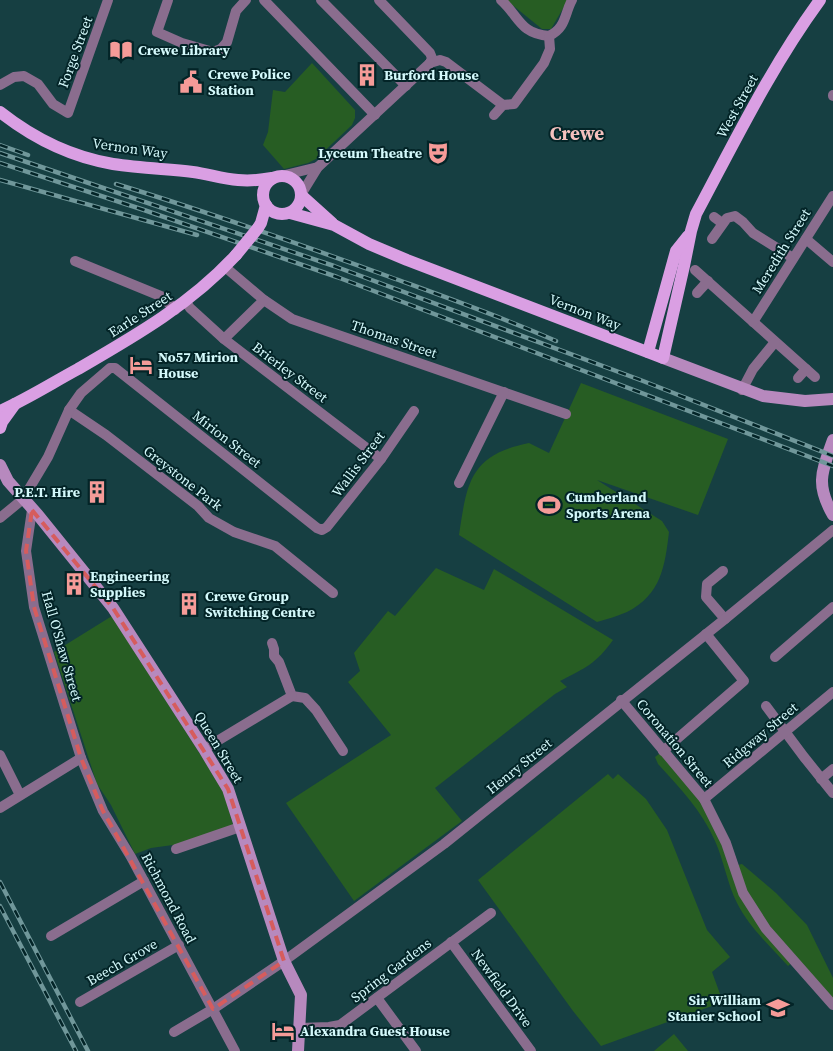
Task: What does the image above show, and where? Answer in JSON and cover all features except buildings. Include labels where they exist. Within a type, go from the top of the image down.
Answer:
[{"type":"main road","name":"West Street","points":[[663,358],[696,214],[771,74],[797,32],[820,0]]},
{"type":"main road","name":"Vernon Way","points":[[0,112],[31,134],[82,156],[111,164],[195,172],[236,180],[276,177]]},
{"type":"main road","points":[[288,176],[296,181],[302,194],[300,204],[286,214],[274,213],[265,203],[264,190],[267,183],[276,177],[288,176]]},
{"type":"main road","name":"Vernon Way","points":[[236,180],[252,190],[265,203]]},
{"type":"main road","name":"Vernon Way","points":[[302,194],[334,225]]},
{"type":"main road","name":"Earle Street","points":[[260,226],[265,203]]},
{"type":"main road","name":"Vernon Way","points":[[286,214],[334,225],[369,244],[407,260],[663,358]]},
{"type":"main road","name":"Earle Street","points":[[0,411],[117,347],[180,306],[225,267],[260,226],[286,214]]},
{"type":"main road","name":"West Street","points":[[648,352],[676,251],[691,232]]},
{"type":"main road","name":"Earle Street","points":[[0,428],[15,404]]},
{"type":"street","name":"Forge Street","points":[[0,85],[14,77],[24,76],[38,84],[53,104],[68,113],[108,0]]},
{"type":"street","points":[[168,0],[157,32],[209,51],[217,50],[227,42],[236,11],[246,0]]},
{"type":"street","points":[[264,0],[375,115]]},
{"type":"street","points":[[321,0],[406,86]]},
{"type":"street","points":[[379,0],[430,53],[432,58],[430,63]]},
{"type":"street","points":[[501,0],[520,24],[538,35],[549,36],[561,27],[572,0]]},
{"type":"street","points":[[302,194],[318,167],[430,63],[440,60],[446,62],[503,105],[514,104],[544,63],[550,49],[549,36]]},
{"type":"street","points":[[494,115],[503,105]]},
{"type":"street","points":[[276,177],[318,167]]},
{"type":"street","name":"Meredith Street","points":[[753,322],[833,196]]},
{"type":"street","points":[[712,239],[718,220],[734,216],[753,233],[793,258]]},
{"type":"street","points":[[806,238],[833,262]]},
{"type":"street","name":"Brierley Street","points":[[75,261],[163,297],[180,306],[190,308],[224,338],[381,459]]},
{"type":"street","name":"Thomas Street","points":[[225,267],[264,300],[292,319],[566,414]]},
{"type":"street","points":[[695,270],[815,378]]},
{"type":"street","points":[[697,293],[708,281]]},
{"type":"street","points":[[224,338],[264,300]]},
{"type":"street","points":[[742,390],[753,369],[776,342]]},
{"type":"street","name":"Vernon Way","points":[[663,358],[742,390],[763,396],[806,401],[833,399]]},
{"type":"street","name":"Mirion Street","points":[[69,410],[82,393],[110,368],[115,368],[317,528],[322,530]]},
{"type":"street","points":[[798,378],[806,369]]},
{"type":"street","points":[[459,483],[504,392]]},
{"type":"street","points":[[0,518],[23,499],[48,457],[69,410]]},
{"type":"street","name":"Greystone Park","points":[[69,410],[198,506],[209,518],[234,532],[275,546],[333,593]]},
{"type":"street","name":"Wallis Street","points":[[322,530],[327,527],[381,459],[414,410]]},
{"type":"street","points":[[833,440],[821,482],[823,494],[833,515]]},
{"type":"street","name":"Queen Street","points":[[0,465],[4,479],[23,499],[113,608],[228,789],[284,962],[301,995],[298,1051]]},
{"type":"street","name":"Hall O'Shaw Street","points":[[32,510],[26,551],[34,607],[81,758]]},
{"type":"street","name":"Henry Street","points":[[174,1032],[213,1009],[284,962],[444,844],[833,530]]},
{"type":"street","points":[[723,571],[707,584],[706,597],[725,619]]},
{"type":"street","points":[[774,657],[833,607]]},
{"type":"street","points":[[663,751],[744,681],[706,634]]},
{"type":"street","points":[[272,642],[274,656],[280,662],[292,696]]},
{"type":"street","name":"Ridgway Street","points":[[704,799],[833,692]]},
{"type":"street","points":[[204,749],[292,696],[305,698],[316,710],[343,751]]},
{"type":"street","name":"Coronation Street","points":[[622,700],[704,799],[726,843],[742,893],[766,929],[833,1005]]},
{"type":"street","points":[[766,706],[784,732],[833,793]]},
{"type":"street","points":[[0,755],[20,795]]},
{"type":"street","points":[[0,808],[81,758]]},
{"type":"street","name":"Richmond Road","points":[[81,758],[103,811],[144,881],[235,1051]]},
{"type":"street","points":[[821,779],[833,769]]},
{"type":"street","points":[[176,849],[240,828]]},
{"type":"street","points":[[51,936],[144,881]]},
{"type":"street","name":"Spring Gardens","points":[[299,1028],[340,1025],[490,913]]},
{"type":"street","name":"Newfield Drive","points":[[451,942],[531,1051]]},
{"type":"street","name":"Beech Grove","points":[[80,1002],[179,945]]},
{"type":"street","points":[[377,998],[416,1051]]},
{"type":"highlighted area","points":[[32,510],[113,608],[228,789],[284,961],[213,1009],[103,811],[81,758],[34,607],[26,551]]},
{"type":"green space","points":[[506,0],[568,0],[551,29],[542,29]]},
{"type":"green space","points":[[312,63],[355,110],[355,118],[352,125],[316,159],[284,169],[263,145],[268,132],[273,90],[285,92]]},
{"type":"green space","name":"Cumberland Sports Arena","points":[[581,383],[728,439],[698,515],[597,480],[662,521],[669,532],[663,568],[654,588],[647,597],[627,612],[597,622],[459,535],[469,486],[483,463],[509,448],[529,443],[549,453]]},
{"type":"green space","points":[[436,568],[484,590],[494,569],[613,640],[590,665],[560,681],[567,687],[555,694],[435,788],[462,821],[354,901],[286,803],[391,735],[348,682],[360,671],[354,653],[388,611],[395,616]]},
{"type":"green space","points":[[112,616],[223,790],[234,828],[180,844],[151,848],[135,854],[111,805],[97,784],[54,652]]},
{"type":"green space","points":[[663,751],[704,799],[733,866],[742,864],[776,893],[807,925],[833,978],[833,1005],[794,961],[788,966],[760,936],[742,912],[710,830],[690,800],[658,764],[655,757]]},
{"type":"green space","points":[[608,774],[613,779],[618,774],[646,799],[667,830],[707,930],[730,957],[712,972],[723,1002],[601,1046],[573,1011],[478,880]]},
{"type":"green space","points":[[674,1034],[688,1051],[654,1051]]},
{"type":"railway","points":[[0,145],[28,155]]},
{"type":"railway","points":[[0,153],[334,266],[643,381],[833,456]]},
{"type":"railway","points":[[0,163],[144,210],[337,277],[833,466]]},
{"type":"railway","points":[[0,180],[197,235]]},
{"type":"railway","points":[[116,184],[322,252],[473,307],[556,341]]},
{"type":"railway","points":[[0,882],[88,1051]]},
{"type":"railway","points":[[0,906],[76,1051]]},
{"type":"place","name":"Crewe Library","points":[[121,50]]},
{"type":"place","name":"Burford House","points":[[367,75]]},
{"type":"place","name":"Crewe Police Station","points":[[191,82]]},
{"type":"place","name":"Lyceum Theatre","points":[[438,153]]},
{"type":"place","name":"No57 Mirion House","points":[[141,365]]},
{"type":"place","name":"P.E.T. Hire","points":[[97,492]]},
{"type":"place","name":"Cumberland Sports Arena","points":[[549,505]]},
{"type":"place","name":"Engineering Supplies","points":[[74,584]]},
{"type":"place","name":"Crewe Group Switching Centre","points":[[189,604]]},
{"type":"place","name":"Sir William Stanier School","points":[[778,1008]]},
{"type":"place","name":"Alexandra Guest House","points":[[283,1031]]},
{"type":"district","name":"Crewe","points":[[577,133]]}]
